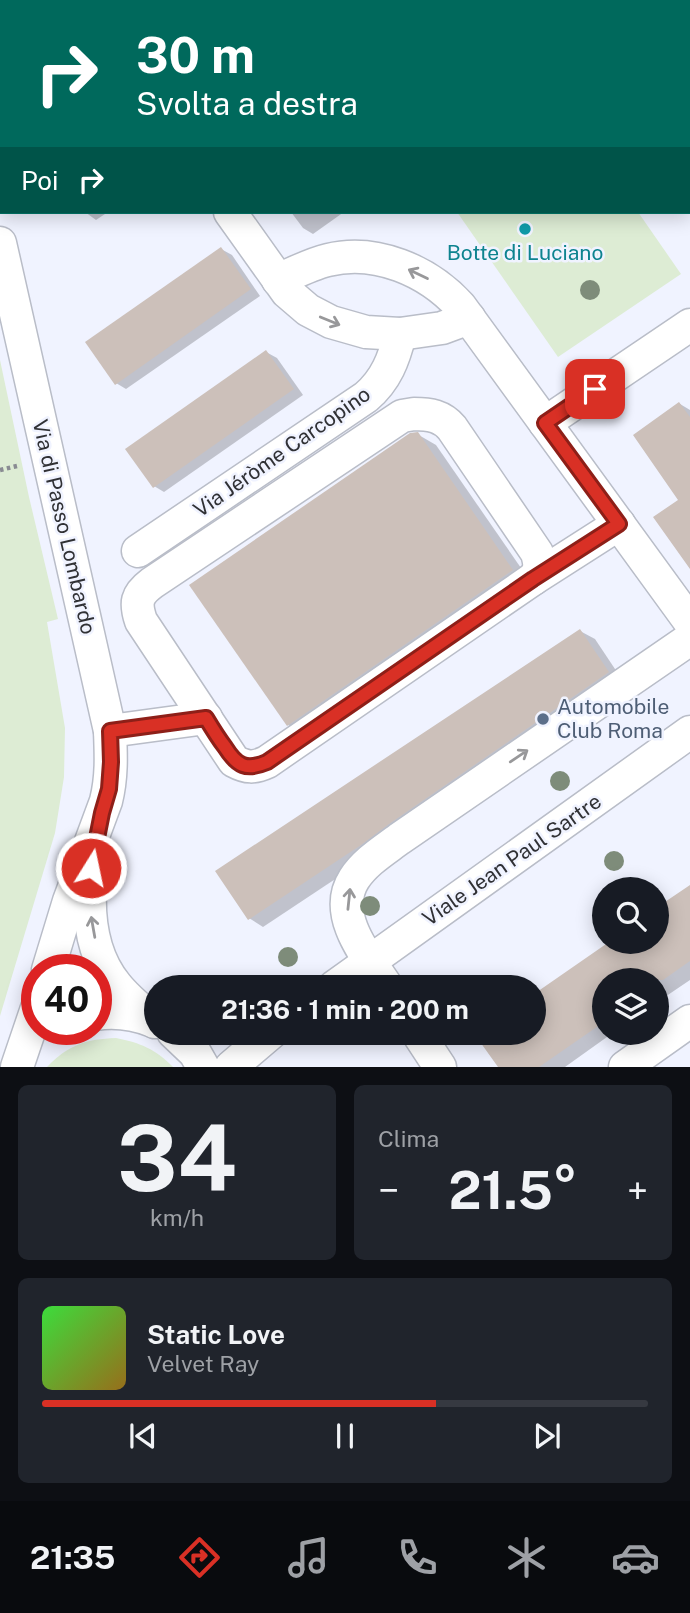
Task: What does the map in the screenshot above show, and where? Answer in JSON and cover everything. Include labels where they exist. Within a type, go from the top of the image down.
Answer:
[{"type":"street","points":[[231,214],[294,300],[331,322],[366,332],[400,334],[432,330],[469,318]]},
{"type":"street","name":"Via di Passo Lombardo","points":[[0,243],[110,731],[109,789],[53,954]]},
{"type":"street","points":[[278,280],[330,260],[349,257],[381,260],[428,278],[454,298],[690,622]]},
{"type":"street","points":[[545,423],[690,325]]},
{"type":"street","name":"Via Jéròme Carcopino","points":[[138,551],[366,397],[383,379],[400,334]]},
{"type":"street","points":[[533,579],[539,572],[537,553],[452,428],[436,416],[414,414],[402,416],[144,589],[138,599],[137,610],[141,621],[234,761],[255,767],[267,762],[533,579],[619,524]]},
{"type":"street","points":[[379,974],[353,930],[348,912],[347,899],[353,880],[370,861],[690,639]]},
{"type":"street","points":[[110,731],[206,718]]},
{"type":"street","name":"Viale Jean Paul Sartre","points":[[379,974],[690,732]]},
{"type":"street","name":"Via di Passo Lombardo","points":[[102,813],[91,868],[91,920],[96,945],[104,967],[115,984],[144,1012]]},
{"type":"street","points":[[112,1013],[144,1018]]},
{"type":"street","points":[[625,1067],[690,1021]]},
{"type":"street","points":[[17,1067],[25,1045]]},
{"type":"street","points":[[17,1067],[35,1045]]},
{"type":"street","points":[[187,1045],[203,1067]]},
{"type":"street","points":[[231,1067],[257,1045]]},
{"type":"street","points":[[426,1045],[440,1067]]},
{"type":"green space","points":[[458,214],[639,214],[681,274],[558,357]]},
{"type":"green space","points":[[0,360],[58,619],[47,622],[65,728],[64,777],[55,833],[0,1016]]},
{"type":"green space","points":[[112,1038],[147,1048],[173,1067],[47,1067],[70,1048],[78,1045],[112,1045]]},
{"type":"building","points":[[221,247],[251,289],[115,385],[85,342]]},
{"type":"building","points":[[266,350],[294,389],[153,488],[125,449]]},
{"type":"building","points":[[679,402],[690,417],[690,569],[653,517],[678,500],[633,435]]},
{"type":"building","points":[[418,432],[513,570],[287,726],[189,585],[410,433]]},
{"type":"building","points":[[580,629],[609,672],[361,845],[248,920],[215,871]]},
{"type":"building","points":[[690,885],[690,961],[669,976],[669,968],[592,968],[592,1030],[539,1067],[498,1067],[482,1045],[546,1045],[546,986],[592,954],[669,954],[669,899]]},
{"type":"place","name":"Botte di Luciano","points":[[525,229]]},
{"type":"place","name":"Automobile Club Roma","points":[[543,719]]},
{"type":"route","points":[[91,868],[109,789],[110,731],[206,718],[234,761],[255,767],[267,762],[533,579],[619,524],[545,423],[595,389]]}]
